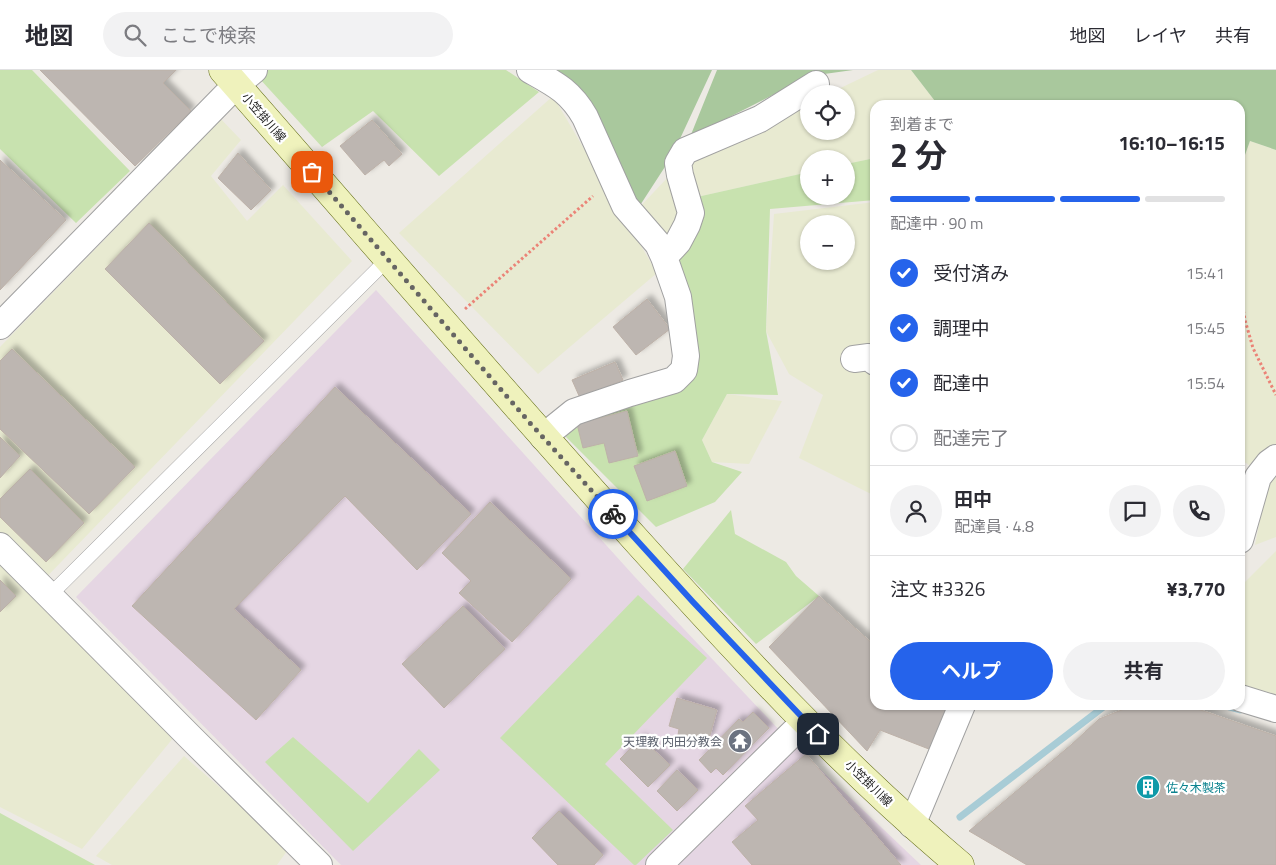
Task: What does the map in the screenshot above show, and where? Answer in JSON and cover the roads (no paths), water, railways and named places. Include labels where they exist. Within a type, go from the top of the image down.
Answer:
[{"type":"main road","name":"小笠掛川線","points":[[238,75],[388,259],[543,437],[680,589],[805,721],[912,825],[960,865]]},
{"type":"street","points":[[530,70],[562,88],[578,104],[626,206],[658,244],[678,297],[686,356],[684,370],[674,380],[574,412],[543,437]]},
{"type":"street","points":[[0,326],[238,75]]},
{"type":"street","points":[[664,257],[678,242],[691,212],[678,163],[685,151],[760,119],[816,84]]},
{"type":"street","points":[[1245,522],[1258,477],[1269,463],[1276,458]]},
{"type":"street","points":[[0,546],[319,865]]},
{"type":"street","points":[[1245,699],[1276,708]]},
{"type":"street","points":[[912,825],[965,710]]},
{"type":"street","points":[[659,865],[805,721]]},
{"type":"lane","points":[[50,595],[388,259]]},
{"type":"waterway","points":[[960,817],[1099,710]]},
{"type":"place","name":"天理教 内田分教会","points":[[740,741]]},
{"type":"place","name":"佐々木製茶","points":[[1148,787]]}]
